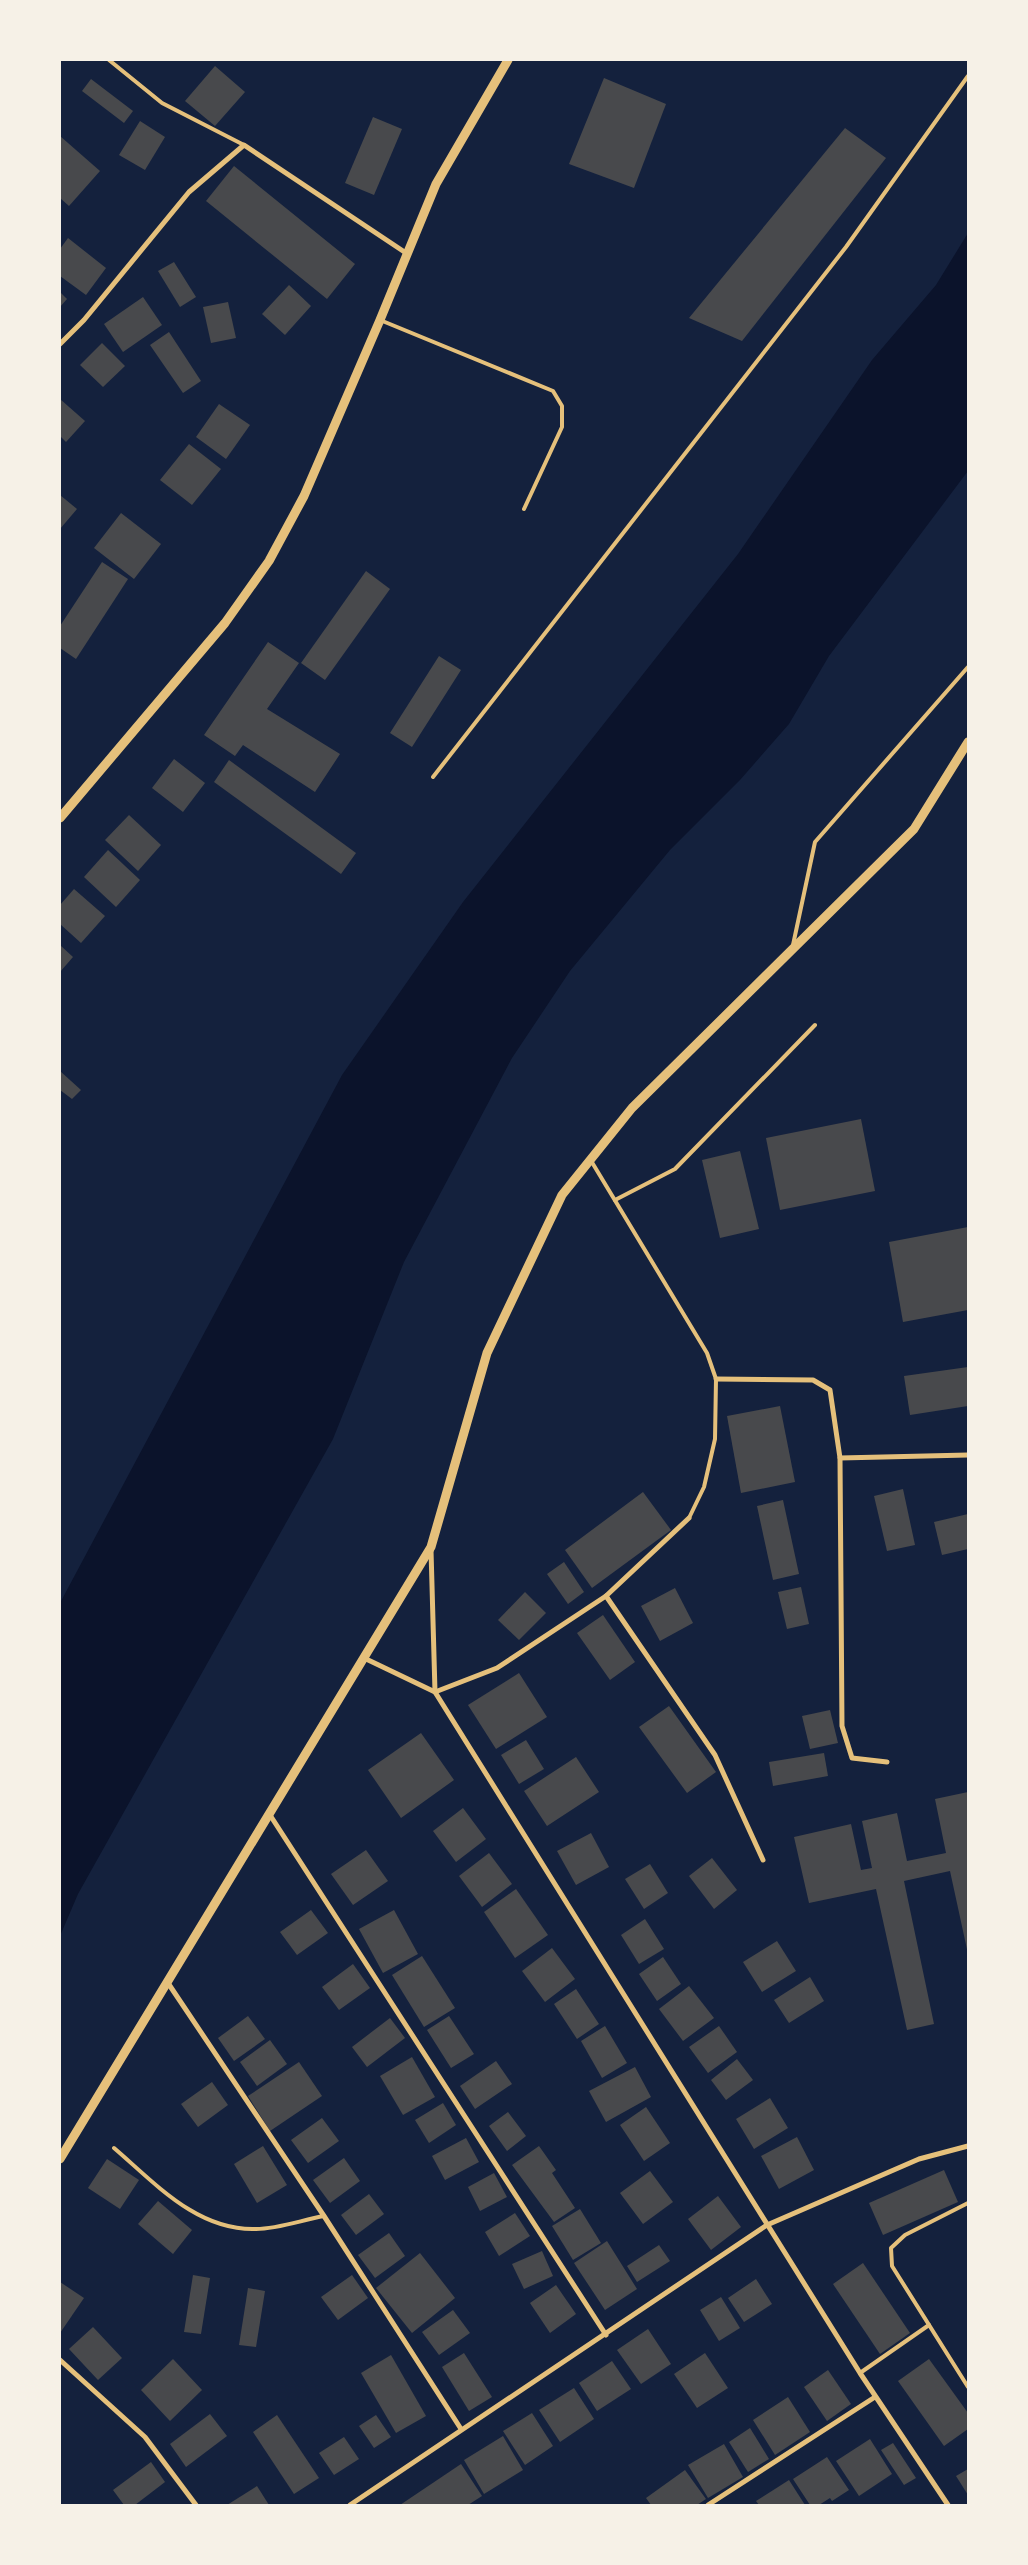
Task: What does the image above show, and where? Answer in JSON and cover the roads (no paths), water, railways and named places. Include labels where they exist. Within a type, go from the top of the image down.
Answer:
[{"type":"street","points":[[60,818],[225,622],[269,561],[304,496],[436,184],[506,62],[515,60]]},
{"type":"street","points":[[60,344],[84,320],[189,192],[244,145],[406,253]]},
{"type":"street","points":[[60,2159],[431,1547],[487,1353],[562,1195],[632,1108],[914,829],[968,742]]},
{"type":"street","points":[[716,1379],[813,1380],[830,1390],[840,1458],[842,1726],[852,1758],[887,1762]]},
{"type":"street","points":[[840,1458],[968,1455]]},
{"type":"street","points":[[364,1658],[435,1692],[497,1668],[606,1596],[689,1518]]},
{"type":"street","points":[[431,1547],[435,1692],[874,2397],[948,2505]]},
{"type":"street","points":[[606,1596],[714,1755],[763,1860]]},
{"type":"street","points":[[270,1815],[606,2335]]},
{"type":"street","points":[[168,1983],[324,2216],[461,2429]]},
{"type":"street","points":[[350,2505],[461,2429],[606,2335],[767,2225],[919,2160],[968,2146]]},
{"type":"street","points":[[60,2360],[145,2437],[196,2505]]},
{"type":"street","points":[[708,2505],[874,2397]]},
{"type":"lane","points":[[109,60],[162,103],[244,145]]},
{"type":"lane","points":[[433,777],[846,247],[968,76]]},
{"type":"lane","points":[[380,320],[553,391],[562,406],[562,427],[524,509]]},
{"type":"lane","points":[[792,950],[815,842],[968,667]]},
{"type":"lane","points":[[615,1200],[675,1169],[815,1025]]},
{"type":"lane","points":[[590,1160],[708,1354],[716,1379],[715,1439],[704,1487],[689,1518]]},
{"type":"lane","points":[[114,2148],[179,2204],[214,2223],[256,2229],[324,2216]]},
{"type":"lane","points":[[968,2203],[905,2235],[891,2248],[892,2266],[968,2387]]},
{"type":"lane","points":[[860,2373],[929,2325]]},
{"type":"water","points":[[968,233],[968,471],[829,656],[789,724],[740,780],[670,850],[570,971],[512,1058],[404,1262],[333,1439],[78,1894],[60,1936],[60,1603],[342,1075],[463,902],[738,554],[872,360],[936,285]]}]
